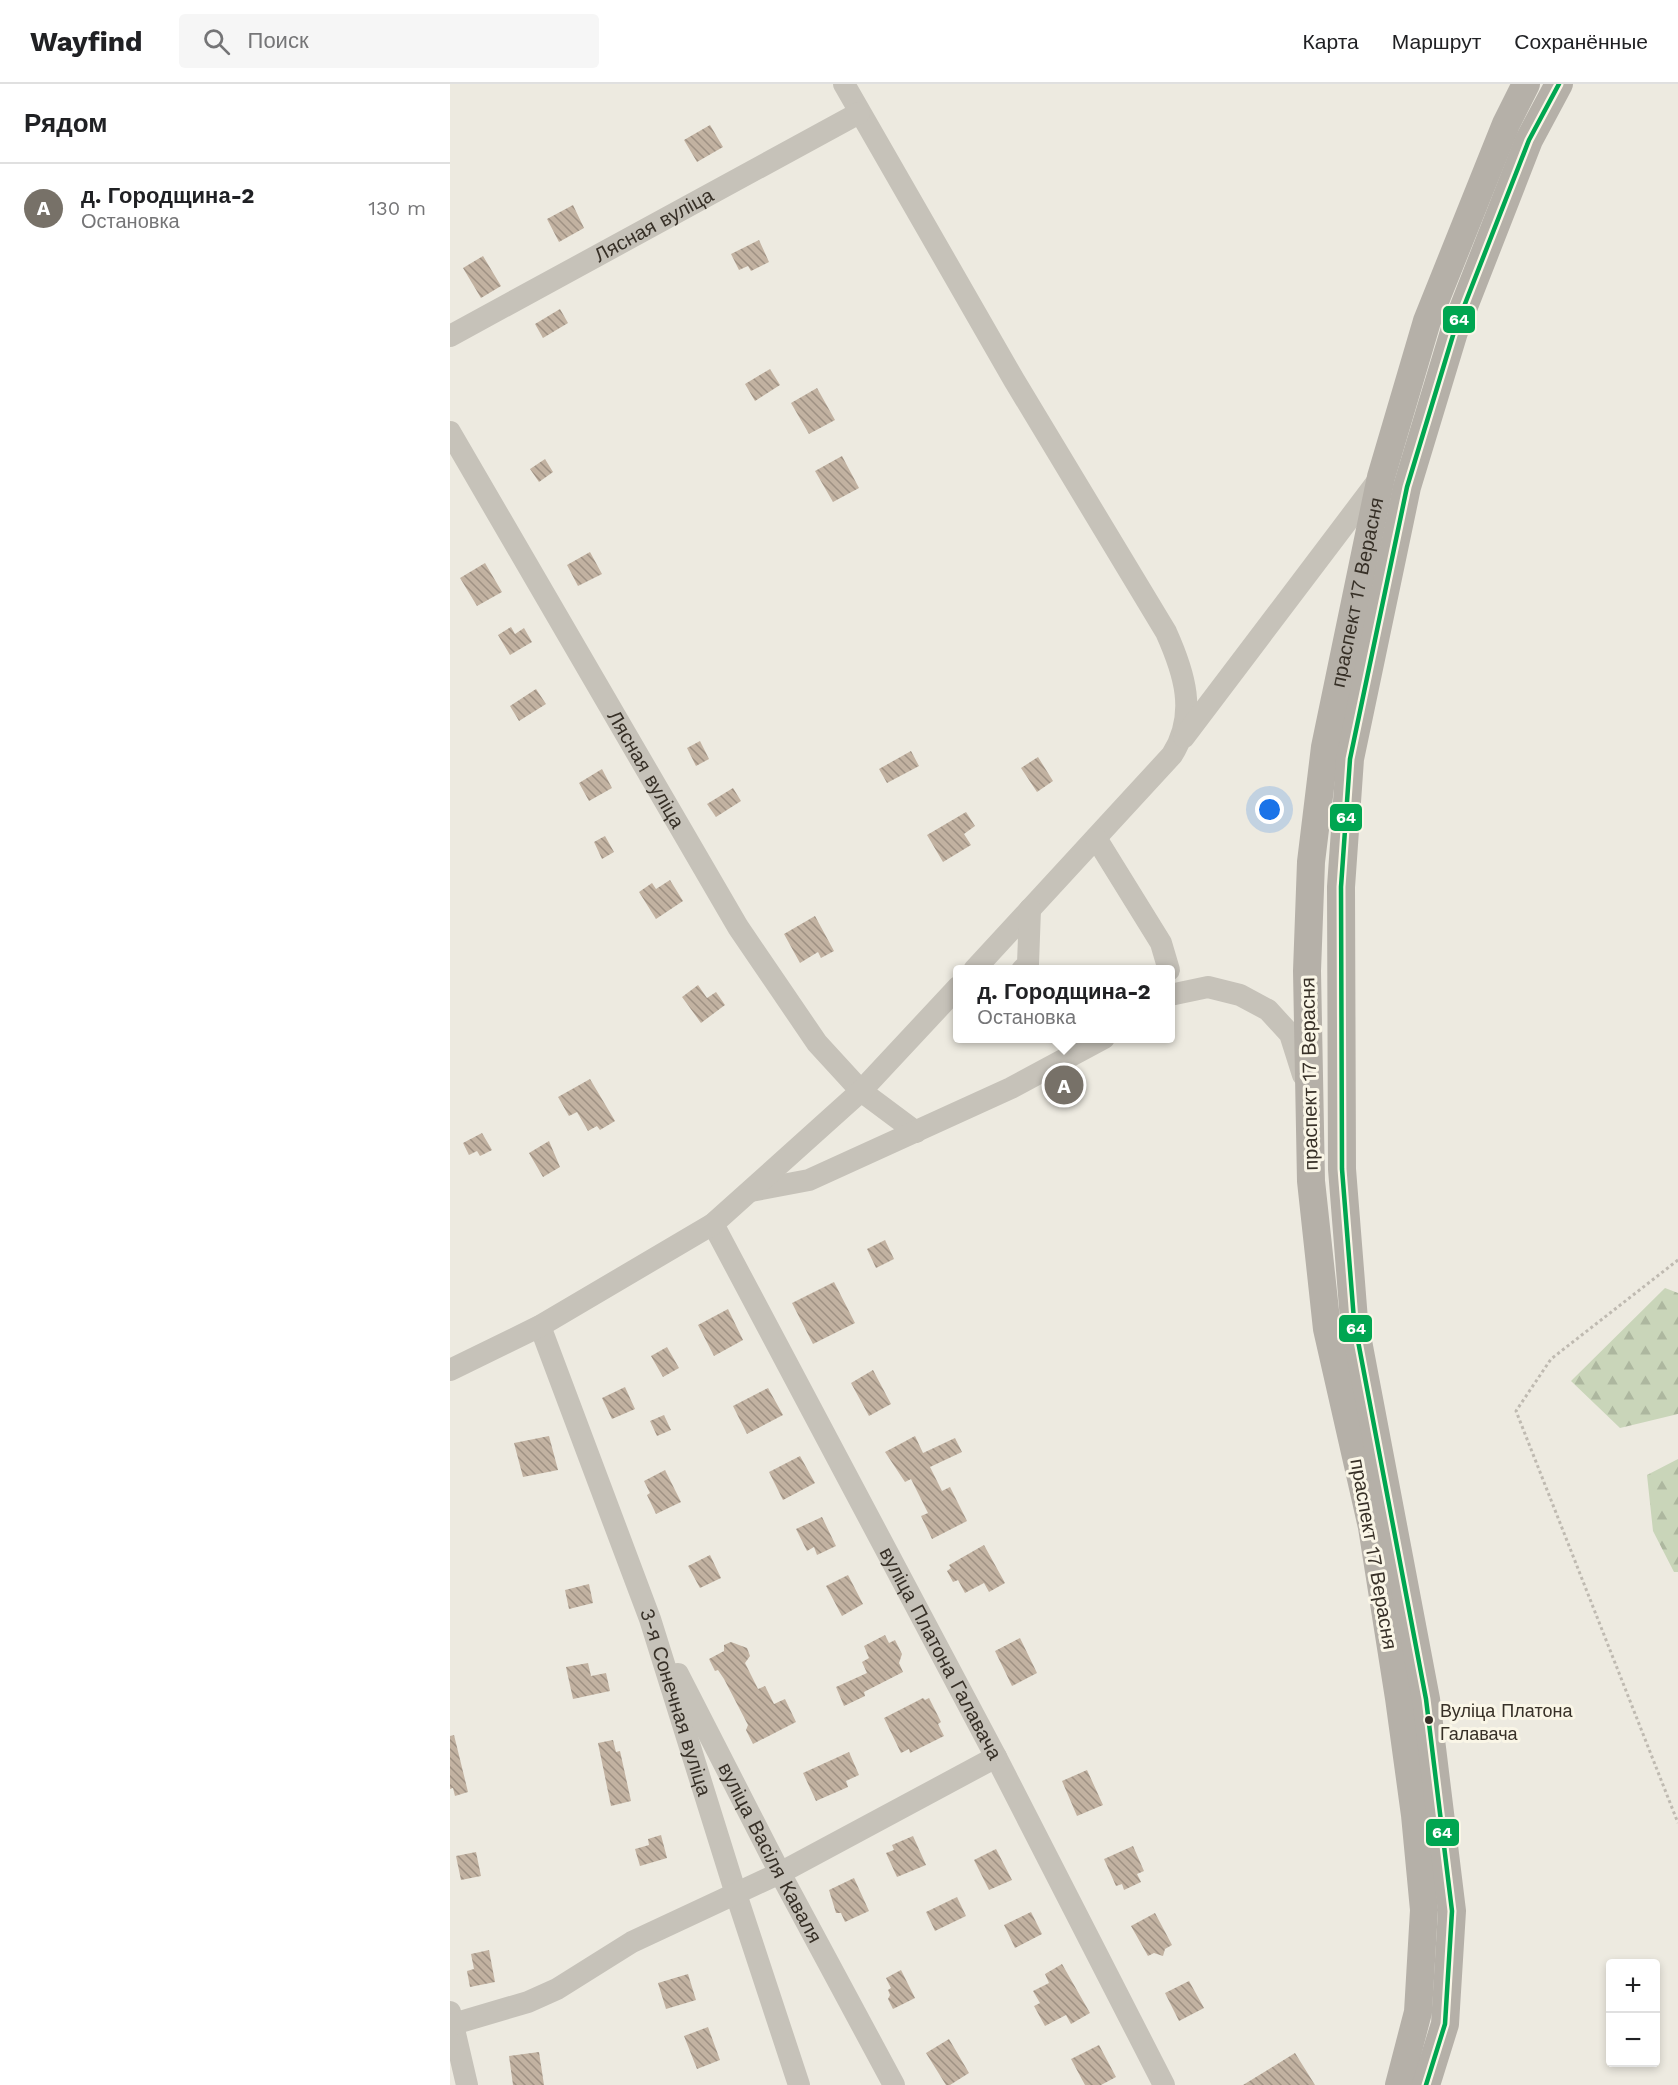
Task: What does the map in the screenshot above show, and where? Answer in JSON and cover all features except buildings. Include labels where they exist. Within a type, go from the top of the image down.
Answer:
[{"type":"main road","name":"праспект 17 Верасня","points":[[1399,2085],[1418,2012],[1424,1911],[1423,1890],[1406,1745],[1372,1527],[1327,1329],[1311,1181],[1307,971],[1311,862],[1325,747],[1381,477],[1427,321],[1506,124],[1526,84]]},
{"type":"main road","name":"праспект 17 Верасня","points":[[1426,2085],[1445,2024],[1452,1911],[1426,1699],[1354,1320],[1342,1157],[1340,996],[1343,852],[1350,759],[1407,487],[1454,332],[1529,140],[1559,84]]},
{"type":"street","points":[[844,84],[1014,380],[1166,632],[1182,671],[1186,692],[1186,715],[1178,744]]},
{"type":"street","name":"Лясная вуліца","points":[[450,336],[859,113]]},
{"type":"street","name":"Лясная вуліца","points":[[450,432],[738,927],[818,1043],[861,1091],[916,1132]]},
{"type":"street","points":[[978,965],[1096,838],[1178,744],[1381,477]]},
{"type":"street","points":[[1096,838],[1161,943],[1168,965]]},
{"type":"street","points":[[1027,965],[1030,909]]},
{"type":"street","points":[[1175,993],[1208,987],[1240,995],[1268,1010],[1290,1034],[1309,1093]]},
{"type":"street","points":[[450,1370],[540,1326],[713,1224],[861,1091],[953,991]]},
{"type":"street","points":[[929,1018],[953,1014]]},
{"type":"street","points":[[750,1192],[809,1180],[1011,1088],[1095,1043]]},
{"type":"street","name":"вуліца Платона Галавача","points":[[713,1224],[996,1757],[1164,2085]]},
{"type":"street","name":"3-я Сонечная вуліца","points":[[540,1326],[650,1619],[735,1894],[799,2085]]},
{"type":"street","name":"вуліца Васіля Каваля","points":[[650,1619],[780,1873],[894,2085]]},
{"type":"street","points":[[467,2085],[451,2020],[541,1997],[645,1935],[780,1873],[996,1757]]},
{"type":"path","points":[[1678,1260],[1551,1359],[1516,1411],[1678,1823]]},
{"type":"green space","points":[[1665,1288],[1678,1293],[1678,1414],[1620,1428],[1571,1381]]},
{"type":"green space","points":[[1678,1459],[1678,1572],[1674,1572],[1653,1531],[1647,1475]]},
{"type":"transit line","name":"64","points":[[1426,2085],[1445,2024],[1452,1911],[1426,1699],[1354,1320],[1342,1169],[1341,887],[1350,759],[1407,487],[1454,332],[1529,140],[1559,84]]},
{"type":"place","name":"д. Городщина-2","points":[[1064,1085]]},
{"type":"place","name":"Вуліца Платона Галавача","points":[[1429,1720]]}]
